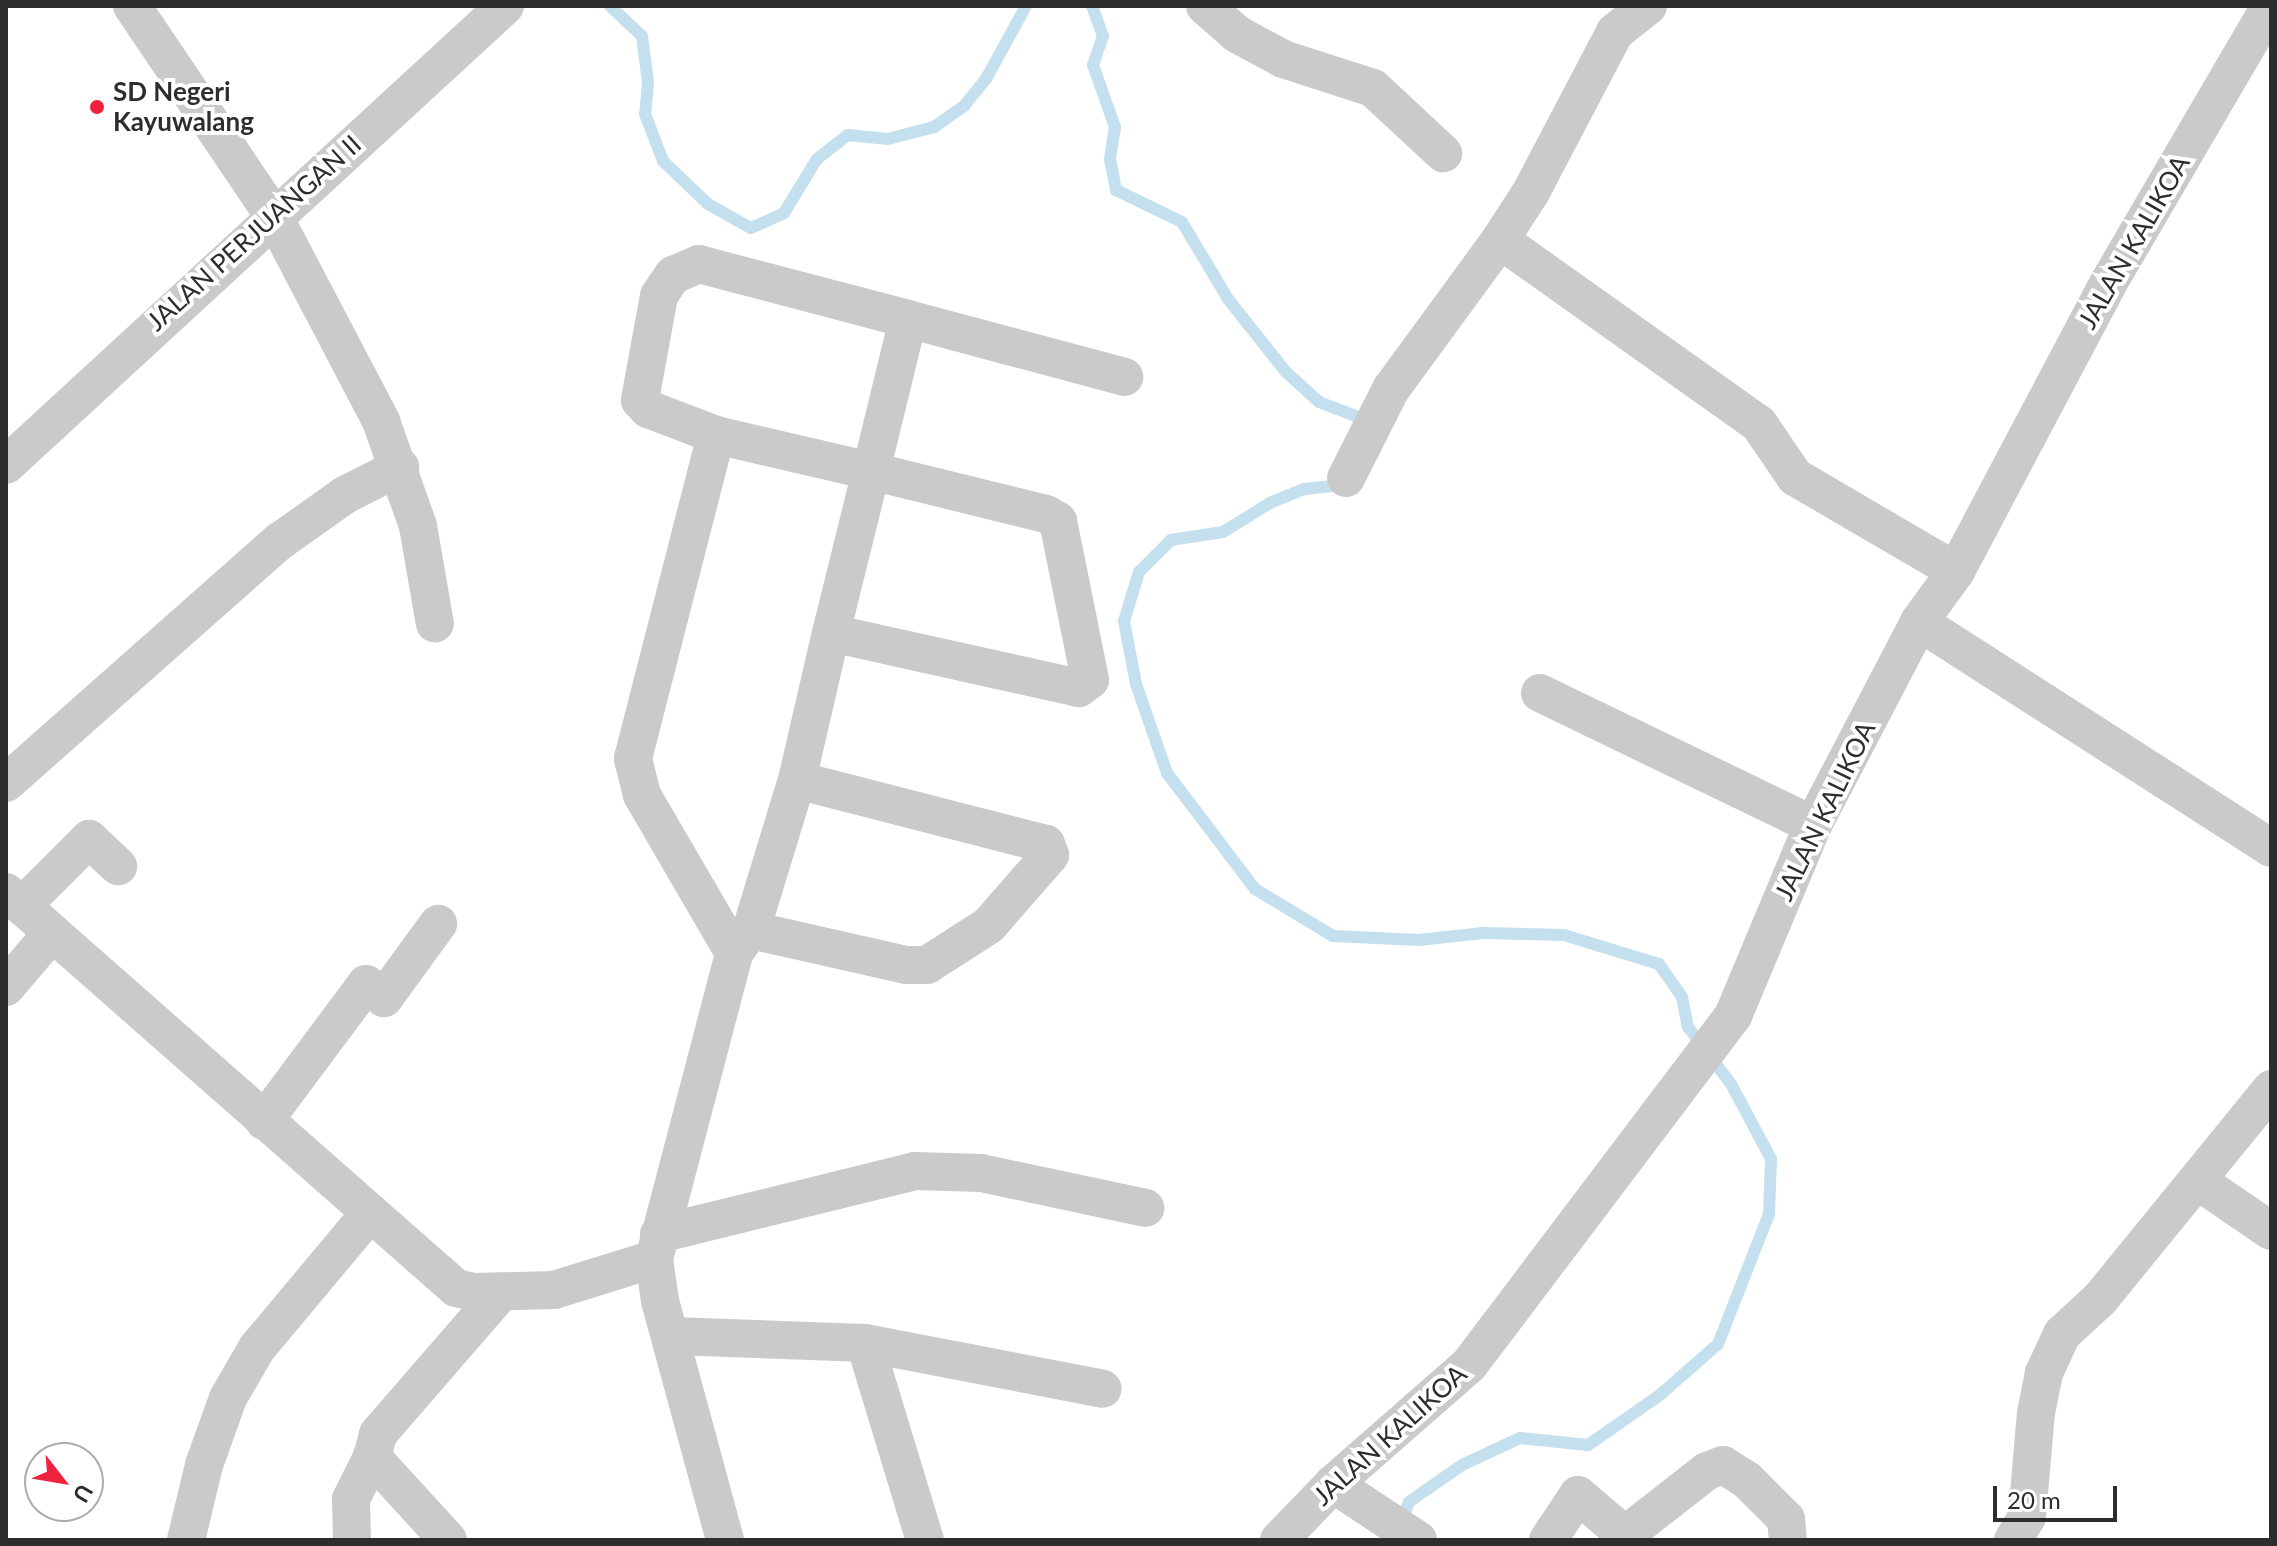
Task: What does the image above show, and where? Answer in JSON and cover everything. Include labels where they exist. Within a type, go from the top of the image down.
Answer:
[{"type":"street","points":[[132,6],[273,215],[400,467],[424,550],[435,624]]},
{"type":"street","name":"JALAN PERJUANGAN II","points":[[6,465],[273,215],[505,6]]},
{"type":"street","points":[[1205,6],[1237,34],[1283,59],[1373,88],[1443,153]]},
{"type":"street","points":[[1346,478],[1391,389],[1500,240],[1531,192],[1615,32],[1648,6]]},
{"type":"street","name":"JALAN KALIKOA","points":[[1279,1540],[1333,1484],[1469,1365],[1733,1016],[1813,825],[1919,622],[1956,571],[2109,282],[2270,6]]},
{"type":"street","points":[[1500,240],[1759,424],[1795,477],[1956,571]]},
{"type":"street","points":[[831,633],[1079,688],[1090,680],[1058,521],[871,471],[716,435],[648,409],[640,400],[659,296],[673,275],[699,264],[1124,377]]},
{"type":"street","points":[[725,1540],[673,1336],[656,1246],[742,942],[797,780],[908,319]]},
{"type":"street","points":[[716,435],[633,759],[642,795],[742,942],[906,965],[927,965],[989,925],[1050,855],[1046,844],[797,780]]},
{"type":"street","points":[[6,783],[280,541],[345,495],[400,467]]},
{"type":"street","points":[[1919,622],[2271,848]]},
{"type":"street","points":[[1540,693],[1813,825]]},
{"type":"street","points":[[118,866],[89,839],[14,899],[456,1288],[501,1292],[554,1290],[656,1246],[915,1171],[981,1173],[1145,1208]]},
{"type":"street","points":[[264,1121],[366,984],[384,998],[438,924]]},
{"type":"street","points":[[6,987],[52,933]]},
{"type":"street","points":[[2013,1540],[2027,1517],[2036,1413],[2044,1373],[2062,1334],[2100,1299],[2271,1089]]},
{"type":"street","points":[[2198,1181],[2271,1231]]},
{"type":"street","points":[[186,1540],[204,1465],[228,1398],[257,1348],[370,1213]]},
{"type":"street","points":[[352,1540],[351,1499],[372,1457],[378,1434],[501,1292]]},
{"type":"street","points":[[673,1336],[865,1343],[1103,1389]]},
{"type":"street","points":[[865,1343],[925,1540]]},
{"type":"street","points":[[372,1457],[448,1540]]},
{"type":"street","points":[[1548,1540],[1578,1495],[1625,1535],[1723,1465],[1747,1480],[1786,1519],[1788,1540]]},
{"type":"street","points":[[1333,1484],[1418,1540]]},
{"type":"waterway","points":[[610,6],[642,36],[648,82],[645,114],[663,161],[708,204],[751,228],[784,213],[817,159],[848,135],[888,139],[934,127],[964,106],[986,79],[1026,6]]},
{"type":"waterway","points":[[1092,6],[1103,36],[1093,65],[1115,127],[1110,159],[1116,190],[1182,222],[1228,299],[1285,371],[1319,402],[1361,418],[1363,428]]},
{"type":"waterway","points":[[1338,476],[1333,486],[1304,489],[1270,503],[1223,532],[1171,540],[1139,572],[1124,621],[1136,684],[1167,773],[1255,889],[1333,936],[1419,940],[1483,933],[1564,935],[1659,964],[1682,997],[1688,1027],[1731,1084],[1771,1159],[1769,1214],[1718,1344],[1660,1395],[1588,1445],[1520,1438],[1462,1465],[1409,1502],[1401,1523]]},
{"type":"place","name":"SD Negeri Kayuwalang","points":[[97,107]]}]
